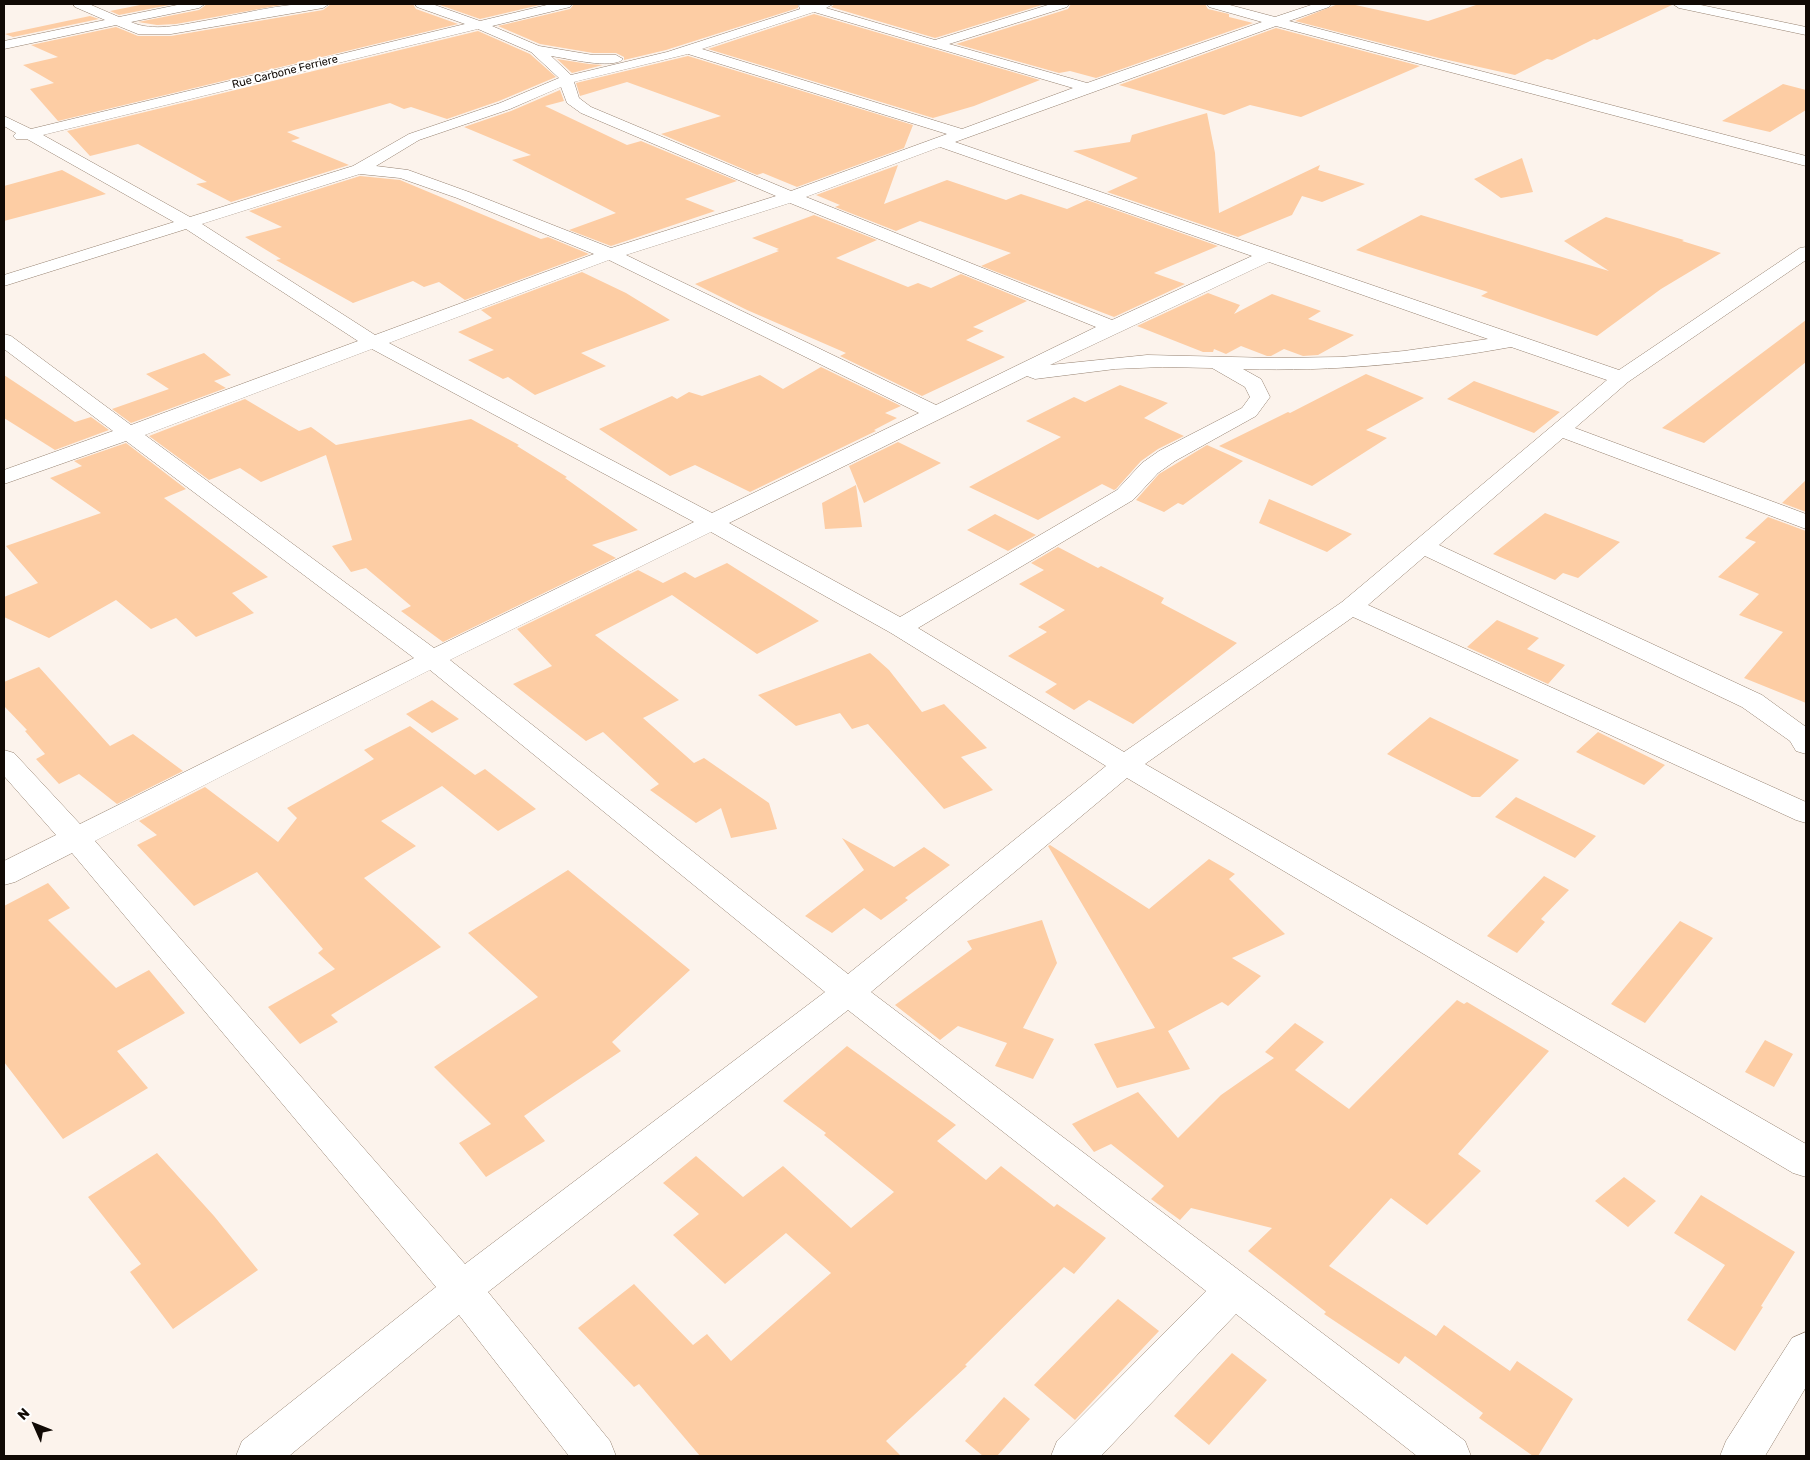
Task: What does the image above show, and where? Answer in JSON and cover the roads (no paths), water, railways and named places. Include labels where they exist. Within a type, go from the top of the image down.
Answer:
[{"type":"street","points":[[79,4],[138,30],[149,31],[171,30],[323,4]]},
{"type":"street","points":[[4,45],[198,4]]},
{"type":"street","points":[[421,4],[479,25],[536,49],[593,60],[671,55]]},
{"type":"street","name":"Rue Carbone Ferriere","points":[[4,141],[566,4]]},
{"type":"street","points":[[4,281],[358,169],[414,137],[505,106],[567,80],[671,55],[805,6],[827,4]]},
{"type":"street","points":[[935,44],[1063,4]]},
{"type":"street","points":[[1213,4],[1806,161]]},
{"type":"street","points":[[4,477],[129,433],[610,254],[791,197],[1087,88],[1325,4]]},
{"type":"street","points":[[1679,4],[1806,31]]},
{"type":"street","points":[[805,6],[1087,88]]},
{"type":"street","points":[[203,37],[245,18]]},
{"type":"street","points":[[536,49],[567,80],[572,100],[586,110],[791,197],[1112,327]]},
{"type":"street","points":[[687,49],[962,134]]},
{"type":"street","points":[[4,120],[187,222],[373,342],[713,523],[900,628],[1125,765],[1806,1162]]},
{"type":"street","points":[[940,142],[1621,378]]},
{"type":"street","points":[[358,169],[402,173],[463,195],[610,254],[936,414]]},
{"type":"street","points":[[257,1456],[462,1289],[848,992],[1125,765],[1351,607],[1621,378],[1806,252]]},
{"type":"street","points":[[4,874],[432,659],[1112,327],[1267,256]]},
{"type":"street","points":[[4,340],[432,659],[848,992],[1450,1456]]},
{"type":"street","points":[[1014,376],[1099,365],[1152,361],[1275,364],[1340,363],[1417,356],[1512,340]]},
{"type":"street","points":[[900,628],[1125,495],[1150,468],[1167,456],[1249,412],[1260,397],[1254,383],[1216,363]]},
{"type":"street","points":[[1560,430],[1806,522]]},
{"type":"street","points":[[1422,546],[1752,701],[1801,736],[1806,744]]},
{"type":"street","points":[[1351,607],[1806,813]]},
{"type":"street","points":[[4,759],[76,838],[462,1289],[595,1456]]},
{"type":"street","points":[[1072,1456],[1234,1289]]},
{"type":"street","points":[[1741,1456],[1806,1351]]}]
